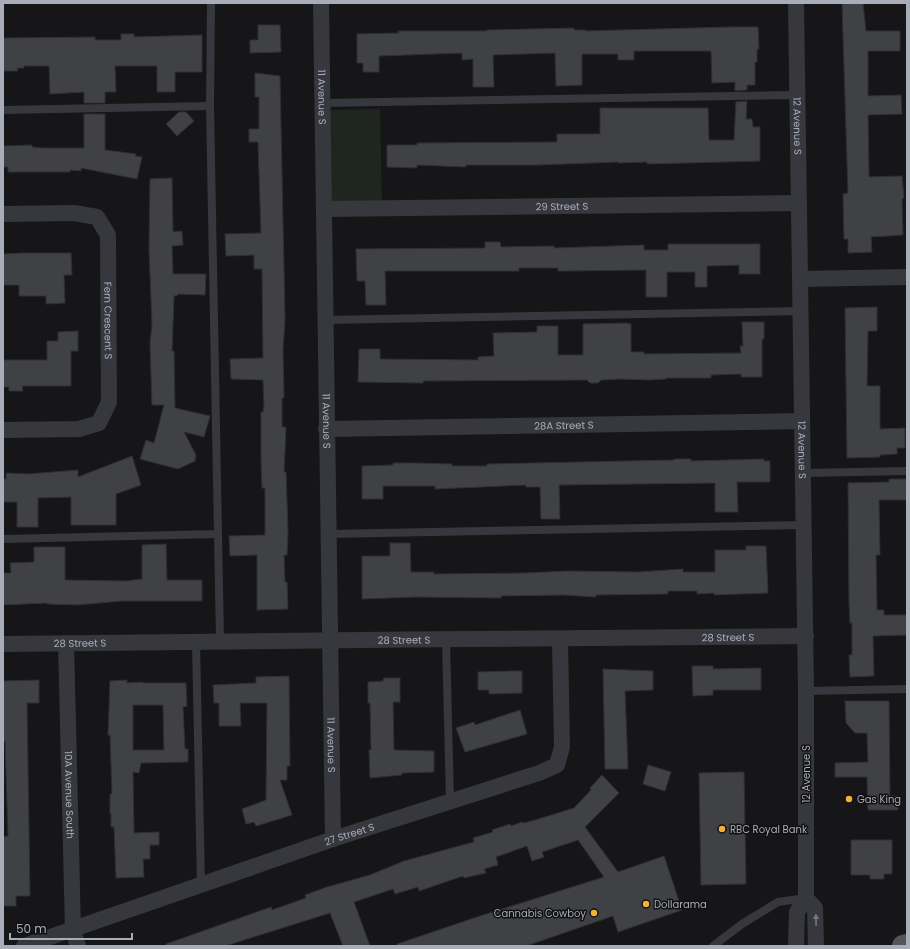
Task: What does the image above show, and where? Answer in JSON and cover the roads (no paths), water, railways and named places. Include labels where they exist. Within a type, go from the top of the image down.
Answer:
[{"type":"main road","points":[[903,946],[907,945]]},
{"type":"street","name":"11 Avenue S","points":[[321,3],[333,839]]},
{"type":"street","name":"12 Avenue S","points":[[796,3],[806,636],[806,898],[797,912],[796,946]]},
{"type":"street","name":"29 Street S","points":[[324,209],[799,203]]},
{"type":"street","name":"Fern Crescent S","points":[[3,214],[82,215],[97,217],[108,235],[109,386],[109,402],[99,424],[79,429],[3,430]]},
{"type":"street","points":[[800,279],[907,277]]},
{"type":"street","name":"28A Street S","points":[[326,429],[802,421]]},
{"type":"street","name":"28 Street S","points":[[3,644],[196,641],[560,640],[806,636]]},
{"type":"street","name":"27 Street S","points":[[24,946],[333,839],[539,773],[557,765],[562,747],[560,640]]},
{"type":"street","name":"10A Avenue South","points":[[66,643],[73,930],[78,946]]},
{"type":"street","points":[[806,898],[816,908],[816,946]]},
{"type":"lane","points":[[211,3],[210,106],[220,641]]},
{"type":"lane","points":[[322,103],[798,95]]},
{"type":"lane","points":[[3,110],[210,106]]},
{"type":"lane","points":[[325,320],[801,311]]},
{"type":"lane","points":[[803,473],[907,471]]},
{"type":"lane","points":[[328,534],[804,525]]},
{"type":"lane","points":[[3,539],[218,534]]},
{"type":"lane","points":[[446,640],[450,801]]},
{"type":"lane","points":[[196,641],[201,885]]},
{"type":"lane","points":[[806,691],[907,689]]},
{"type":"lane","points":[[713,946],[742,924],[778,902],[806,898]]},
{"type":"place","name":"Gas King","points":[[849,799]]},
{"type":"place","name":"RBC Royal Bank","points":[[722,829]]},
{"type":"place","name":"Dollarama","points":[[646,904]]},
{"type":"place","name":"Cannabis Cowboy","points":[[594,913]]}]
